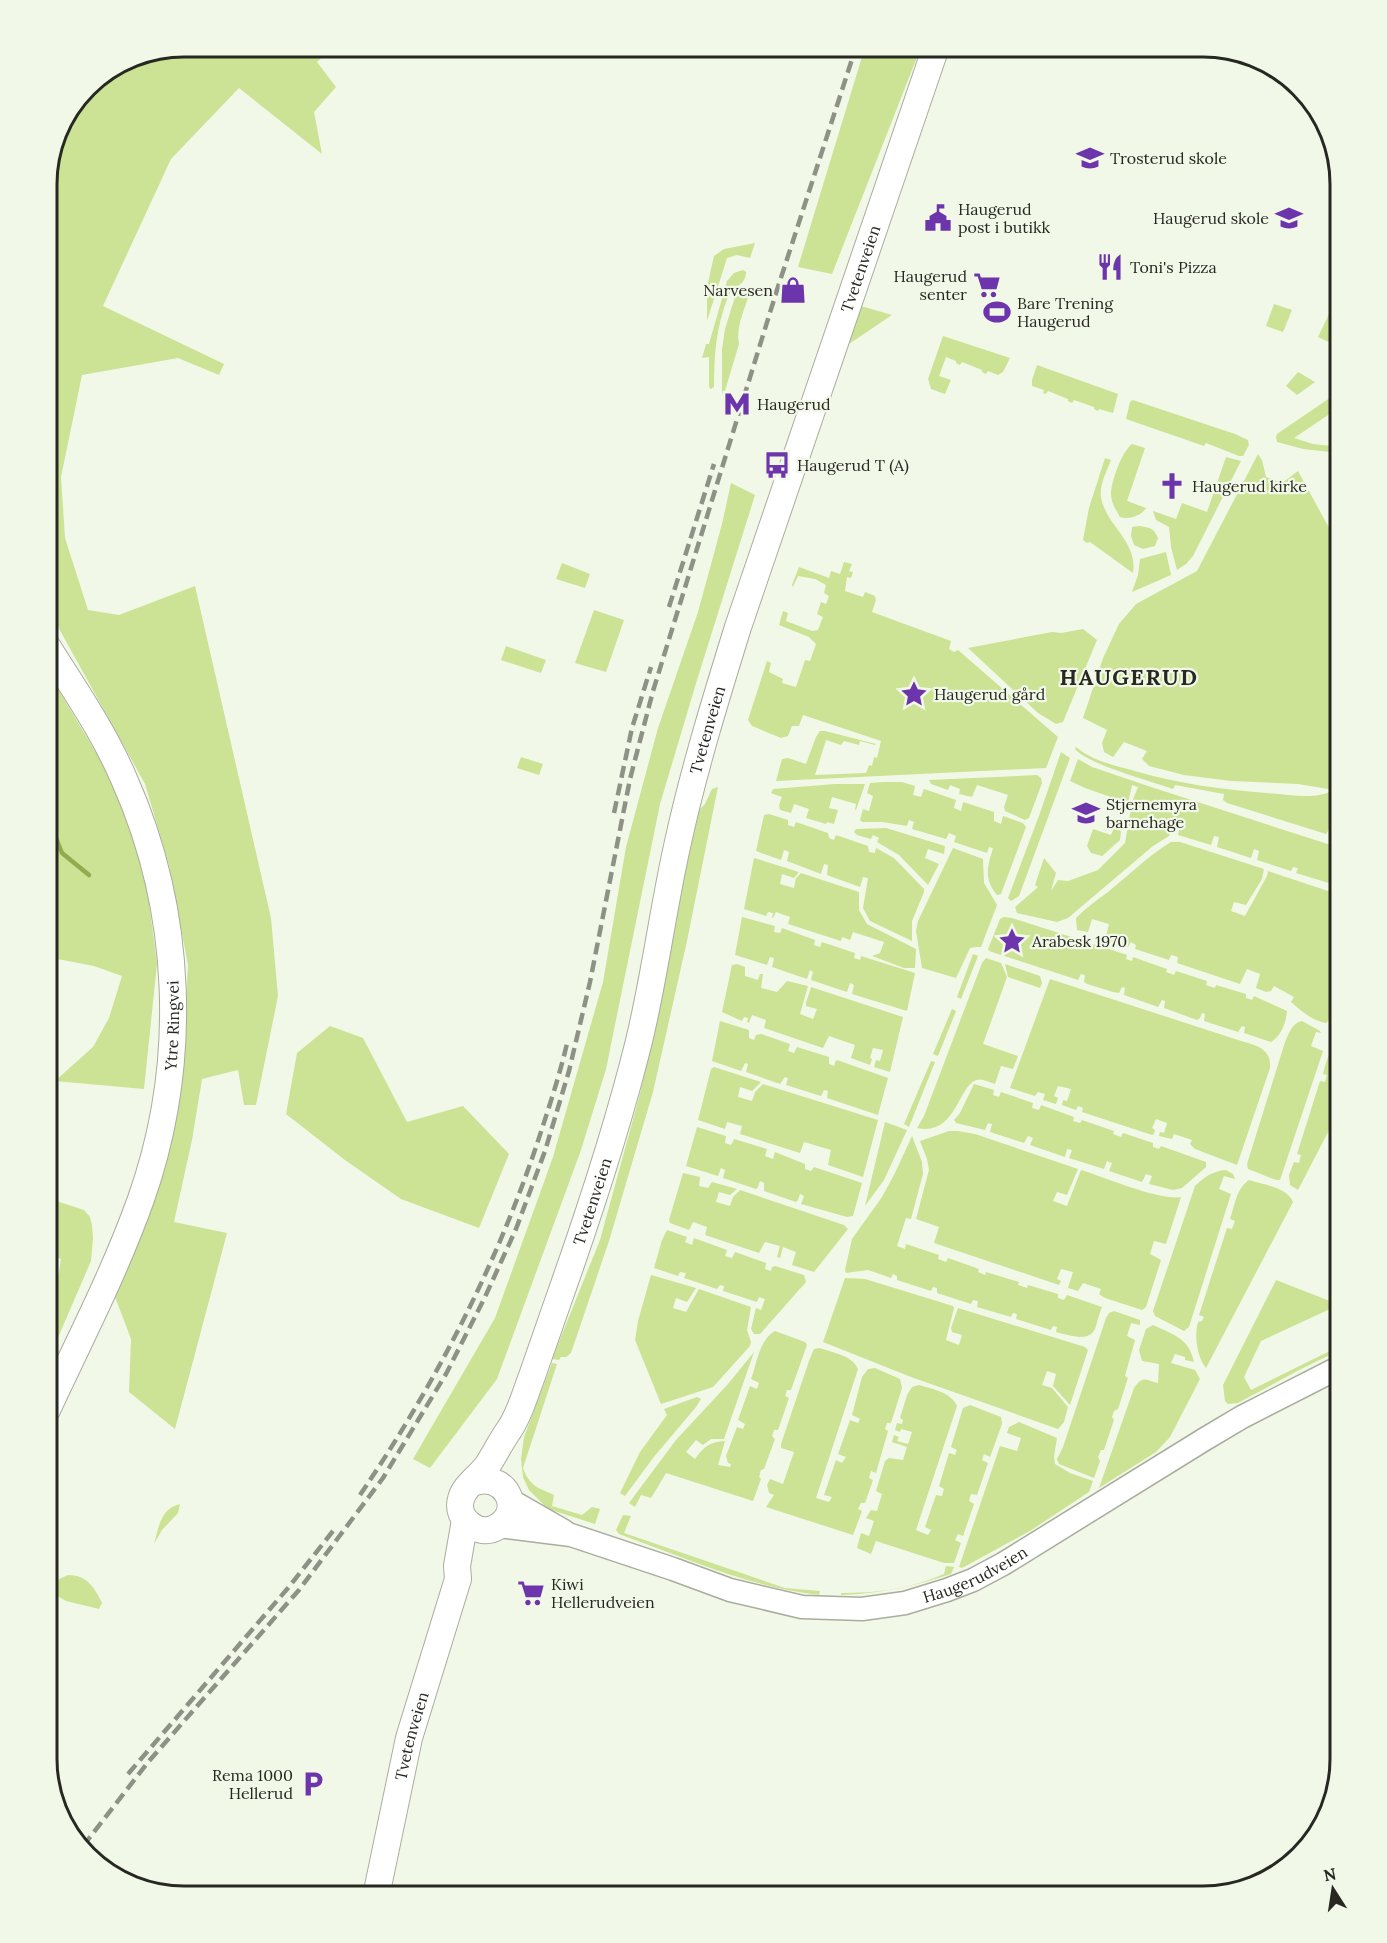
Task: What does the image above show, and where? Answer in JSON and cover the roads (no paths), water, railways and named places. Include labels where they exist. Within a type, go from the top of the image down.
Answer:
[{"type":"main road","name":"Tvetenveien","points":[[378,1886],[409,1738],[458,1579],[457,1566],[465,1520],[460,1511],[460,1499],[486,1467],[514,1423],[572,1264],[615,1130],[646,1011],[668,886],[700,752],[891,174],[932,57]]},
{"type":"main road","name":"Ytre Ringvei","points":[[57,662],[100,731],[135,803],[159,884],[170,950],[174,996],[169,1080],[149,1175],[124,1241],[57,1386]]},
{"type":"main road","name":"Tvetenveien","points":[[458,1579],[495,1528],[508,1515],[507,1494],[514,1423]]},
{"type":"main road","points":[[472,1484],[486,1480],[499,1484],[507,1494]]},
{"type":"main road","points":[[465,1520],[474,1528],[495,1528]]},
{"type":"street","name":"Haugerudveien","points":[[495,1528],[571,1535],[730,1590],[802,1607],[861,1609],[905,1603],[947,1590],[1003,1564],[1242,1417],[1330,1373]]},
{"type":"street","name":"Haugerudveien","points":[[507,1494],[571,1535]]},
{"type":"waterway","points":[[57,841],[62,853],[89,875]]},
{"type":"railway","points":[[87,1841],[149,1761],[299,1590],[383,1478],[446,1374],[516,1229],[545,1151],[569,1071],[590,982],[630,779],[653,691],[777,290],[853,57]]},
{"type":"railway","points":[[669,607],[714,464]]},
{"type":"railway","points":[[614,813],[632,728],[651,667]]},
{"type":"railway","points":[[360,1495],[413,1412],[482,1281],[537,1144],[568,1039]]},
{"type":"railway","points":[[128,1774],[288,1588],[333,1531]]},
{"type":"place","name":"Trosterud skole","points":[[1090,158]]},
{"type":"place","name":"Haugerud post i butikk","points":[[938,218]]},
{"type":"place","name":"Haugerud skole","points":[[1289,218]]},
{"type":"place","name":"Toni's Pizza","points":[[1110,267]]},
{"type":"place","name":"Haugerud senter","points":[[987,285]]},
{"type":"place","name":"Narvesen","points":[[793,290]]},
{"type":"place","name":"Bare Trening Haugerud","points":[[997,312]]},
{"type":"place","name":"Haugerud","points":[[737,404]]},
{"type":"place","name":"Haugerud T (A)","points":[[777,465]]},
{"type":"place","name":"Haugerud kirke","points":[[1172,486]]},
{"type":"place","name":"Haugerud gård","points":[[914,694]]},
{"type":"place","name":"Stjernemyra barnehage","points":[[1086,813]]},
{"type":"place","name":"Arabesk 1970","points":[[1012,941]]},
{"type":"place","name":"Kiwi Hellerudveien","points":[[531,1593]]},
{"type":"place","name":"Rema 1000 Hellerud","points":[[313,1784]]},
{"type":"district","name":"HAUGERUD","points":[[1129,677]]}]
